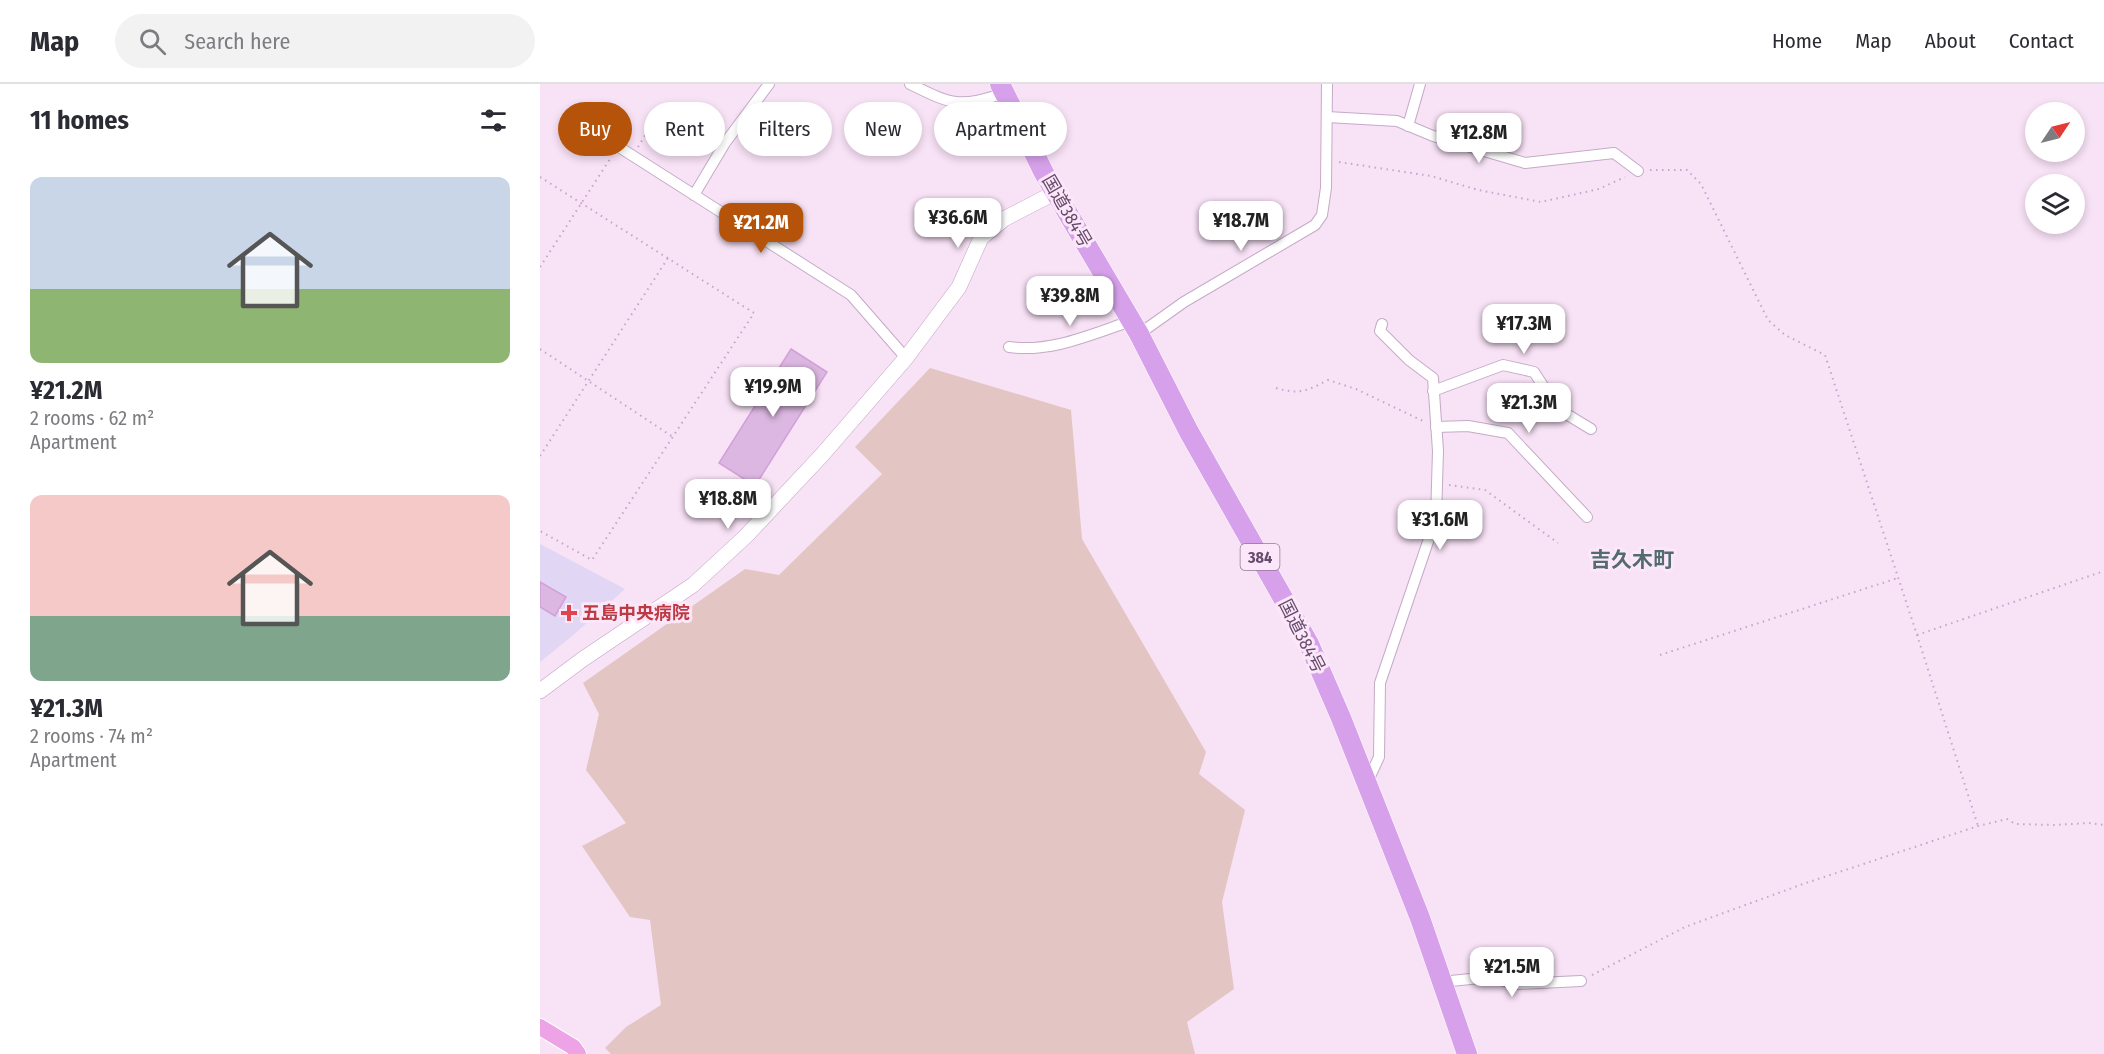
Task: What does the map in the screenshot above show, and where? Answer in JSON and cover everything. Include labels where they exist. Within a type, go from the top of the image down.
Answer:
[{"type":"highway","name":"国道384号","points":[[1002,89],[1044,173],[1135,328],[1190,432],[1309,644],[1420,918],[1467,1054]]},
{"type":"main road","points":[[540,1027],[573,1047],[578,1054]]},
{"type":"street","points":[[725,142],[769,84]]},
{"type":"street","points":[[910,84],[939,98],[958,103],[974,103],[1002,89]]},
{"type":"street","points":[[1009,347],[1020,349],[1060,345],[1135,328],[1315,225],[1322,215],[1326,189],[1327,84]]},
{"type":"street","points":[[1408,126],[1420,84]]},
{"type":"street","points":[[1327,117],[1397,121],[1432,136],[1525,162],[1614,153],[1638,171]]},
{"type":"street","points":[[633,156],[851,295],[906,358]]},
{"type":"street","points":[[694,195],[716,156]]},
{"type":"street","points":[[540,691],[583,659],[693,585],[746,536],[822,455],[906,358],[959,287],[981,238],[1004,219],[1056,192]]},
{"type":"street","points":[[1367,783],[1379,757],[1380,683],[1436,518],[1436,427],[1433,378],[1409,360],[1380,332],[1382,324]]},
{"type":"street","points":[[1433,391],[1503,365],[1534,372],[1558,409],[1591,429]]},
{"type":"street","points":[[1436,427],[1468,426],[1508,433],[1587,517]]},
{"type":"street","points":[[1441,982],[1490,977],[1516,984],[1581,981]]},
{"type":"path","points":[[633,156],[644,138]]},
{"type":"path","points":[[540,267],[614,156]]},
{"type":"path","points":[[1326,158],[1431,176],[1478,190],[1541,202],[1599,189],[1638,171],[1687,170],[1701,184],[1768,320],[1785,335],[1825,355],[1978,826]]},
{"type":"path","points":[[540,177],[753,313],[592,560],[540,531]]},
{"type":"path","points":[[540,456],[668,258]]},
{"type":"path","points":[[540,349],[673,436]]},
{"type":"path","points":[[1276,388],[1294,393],[1307,391],[1328,380],[1356,389],[1436,427]]},
{"type":"path","points":[[1437,483],[1485,490],[1558,543]]},
{"type":"path","points":[[1917,635],[2104,571]]},
{"type":"path","points":[[1660,655],[1898,578]]},
{"type":"path","points":[[1581,981],[1685,927],[1803,884],[1978,826],[2007,819],[2015,824],[2089,823],[2104,825]]},
{"type":"shaded area","points":[[930,368],[1071,410],[1082,539],[1206,752],[1199,774],[1245,810],[1222,902],[1234,989],[1187,1022],[1195,1054],[611,1054],[605,1048],[626,1027],[661,1005],[650,920],[630,917],[582,846],[626,823],[586,770],[599,714],[583,683],[745,569],[779,575],[882,474],[855,447]]},
{"type":"shaded area","name":"五島中央病院","points":[[540,544],[625,589],[540,662]]},
{"type":"building","points":[[791,349],[827,372],[755,486],[719,463]]},
{"type":"building","points":[[540,582],[566,597],[555,616],[540,607]]},
{"type":"place","name":"五島中央病院","points":[[569,613]]},
{"type":"district","name":"吉久木町","points":[[1632,560]]}]
